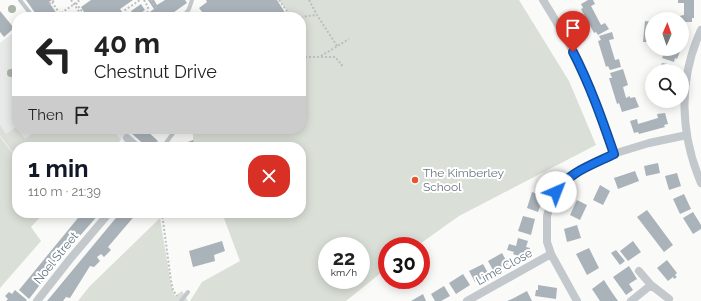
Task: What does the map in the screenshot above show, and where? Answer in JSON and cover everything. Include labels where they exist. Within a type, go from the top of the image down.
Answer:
[{"type":"street","points":[[543,0],[560,26],[580,65],[614,154]]},
{"type":"street","points":[[701,30],[687,73],[683,108],[686,135],[694,168],[701,183]]},
{"type":"street","points":[[124,135],[132,142]]},
{"type":"street","points":[[578,301],[551,254],[547,242],[547,216],[552,198],[560,185],[574,174],[614,154],[649,143],[686,135]]},
{"type":"street","name":"Noel Street","points":[[37,301],[105,218]]},
{"type":"street","name":"Lime Close","points":[[468,301],[551,254]]},
{"type":"street","points":[[639,271],[651,285],[669,299]]},
{"type":"street","points":[[631,301],[651,285]]},
{"type":"lane","points":[[20,0],[29,12]]},
{"type":"lane","points":[[187,12],[192,0]]},
{"type":"lane","points":[[180,301],[188,292]]},
{"type":"path","points":[[55,0],[50,3],[58,12]]},
{"type":"path","points":[[71,0],[81,12]]},
{"type":"path","points":[[66,12],[80,0]]},
{"type":"path","points":[[126,12],[125,10],[140,0]]},
{"type":"path","points":[[144,0],[148,7],[148,12]]},
{"type":"path","points":[[151,0],[156,8]]},
{"type":"path","points":[[280,0],[288,12]]},
{"type":"path","points":[[309,0],[337,46]]},
{"type":"path","points":[[306,16],[317,15]]},
{"type":"path","points":[[320,57],[349,39]]},
{"type":"path","points":[[306,57],[335,57],[342,65],[340,66]]},
{"type":"path","points":[[118,134],[124,135]]},
{"type":"path","points":[[163,218],[171,281],[173,290],[180,301]]},
{"type":"shaded area","name":"The Kimberley School","points":[[279,0],[519,0],[569,81],[596,145],[459,216],[430,237],[378,237],[378,275],[370,282],[370,237],[318,237],[318,289],[361,289],[346,301],[190,301],[202,282],[240,261],[224,218],[306,218],[306,142],[194,142],[193,134],[306,134],[306,12],[287,12]]},
{"type":"shaded area","points":[[12,34],[12,134],[127,134],[118,142],[12,142],[12,153],[0,137],[0,43]]},
{"type":"shaded area","points":[[0,125],[6,134],[12,130],[12,134],[21,134],[25,139],[32,134],[116,134],[121,140],[119,142],[12,142],[12,151],[0,135]]},
{"type":"shaded area","points":[[0,137],[12,153],[12,218],[39,218],[31,227],[41,241],[0,288]]},
{"type":"shaded area","points":[[160,218],[171,285],[175,296],[182,291],[188,301],[78,301],[89,287]]},
{"type":"building","points":[[26,0],[52,0],[49,2],[56,12],[34,12]]},
{"type":"building","points":[[91,0],[133,0],[120,9],[122,12],[84,12],[81,7]]},
{"type":"building","points":[[148,0],[154,0],[157,5],[165,0],[185,0],[187,3],[174,12],[150,12],[154,9]]},
{"type":"building","points":[[206,0],[277,0],[285,12],[202,12],[199,8],[207,2]]},
{"type":"building","points":[[588,0],[593,0],[595,4],[591,6],[601,25],[605,23],[609,29],[598,35],[596,32],[594,33],[581,9],[583,8],[581,4]]},
{"type":"building","points":[[678,0],[694,0],[694,18],[692,18],[692,22],[689,22],[689,12],[684,12],[684,3],[678,3]]},
{"type":"building","points":[[141,4],[145,10],[142,12],[131,11]]},
{"type":"building","points":[[0,11],[12,26],[12,30],[4,37],[0,32]]},
{"type":"building","points":[[645,21],[645,42],[643,42]]},
{"type":"building","points":[[612,32],[614,39],[609,40],[615,60],[619,59],[621,67],[610,70],[608,66],[606,67],[598,41],[601,40],[599,36]]},
{"type":"building","points":[[663,56],[678,56],[677,59],[675,58],[674,62],[662,58]]},
{"type":"building","points":[[623,69],[628,85],[623,87],[626,98],[630,96],[630,98],[635,97],[639,107],[622,112],[619,103],[617,104],[609,78],[612,78],[610,73]]},
{"type":"building","points":[[665,113],[668,124],[664,125],[665,127],[639,134],[638,132],[634,133],[630,121],[637,119],[638,124],[658,118],[657,114]]},
{"type":"building","points":[[132,134],[150,134],[158,141],[157,142],[141,142]]},
{"type":"building","points":[[658,163],[660,173],[646,176],[644,166]]},
{"type":"building","points":[[635,171],[639,181],[618,189],[614,178]]},
{"type":"building","points":[[677,173],[681,186],[669,190],[665,176]]},
{"type":"building","points":[[600,185],[610,191],[603,205],[593,200]]},
{"type":"building","points":[[532,192],[544,196],[538,212],[527,208]]},
{"type":"building","points":[[684,194],[691,209],[680,214],[673,199]]},
{"type":"building","points":[[577,200],[587,205],[580,220],[570,215]]},
{"type":"building","points":[[647,210],[673,245],[664,252],[637,217]]},
{"type":"building","points":[[693,212],[701,225],[701,229],[693,234],[683,218]]},
{"type":"building","points":[[523,216],[535,219],[531,235],[518,231]]},
{"type":"building","points":[[78,218],[96,218],[63,255],[29,299],[19,290]]},
{"type":"building","points":[[116,218],[133,218],[108,247],[111,250],[104,257],[101,254],[97,257],[100,261],[94,267],[90,266],[70,298],[66,297],[63,301],[47,301]]},
{"type":"building","points":[[577,225],[581,238],[567,242],[564,229]]},
{"type":"building","points":[[518,238],[528,241],[526,247],[530,248],[529,253],[525,252],[523,258],[513,254],[514,252],[507,250],[509,244],[516,246]]},
{"type":"building","points":[[222,241],[225,251],[214,255],[215,261],[193,267],[189,251]]},
{"type":"building","points":[[633,241],[641,252],[628,261],[620,251]]},
{"type":"building","points":[[589,248],[599,268],[587,275],[576,254]]},
{"type":"building","points":[[616,250],[625,261],[620,265],[611,253]]},
{"type":"building","points":[[502,253],[508,264],[494,272],[488,261]]},
{"type":"building","points":[[667,260],[677,273],[675,275],[677,277],[674,279],[673,277],[668,281],[657,268]]},
{"type":"building","points":[[483,264],[489,275],[475,282],[469,271]]},
{"type":"building","points":[[629,266],[637,279],[629,284],[633,290],[626,295],[613,277]]},
{"type":"building","points":[[463,274],[470,285],[456,294],[449,283]]},
{"type":"building","points":[[604,280],[618,301],[600,301],[592,289]]},
{"type":"building","points":[[538,285],[557,288],[556,299],[535,296],[536,290],[538,290]]},
{"type":"building","points":[[444,286],[450,296],[441,301],[435,301],[431,294]]},
{"type":"building","points":[[15,290],[27,300],[6,301],[8,299],[5,296],[9,292],[12,294]]},
{"type":"building","points":[[527,291],[532,301],[507,301],[512,299]]},
{"type":"building","points":[[423,294],[426,301],[411,301]]},
{"type":"place","name":"The Kimberley School","points":[[415,180]]},
{"type":"route","points":[[556,192],[560,185],[574,174],[614,154],[600,114],[580,65],[573,52]]}]
